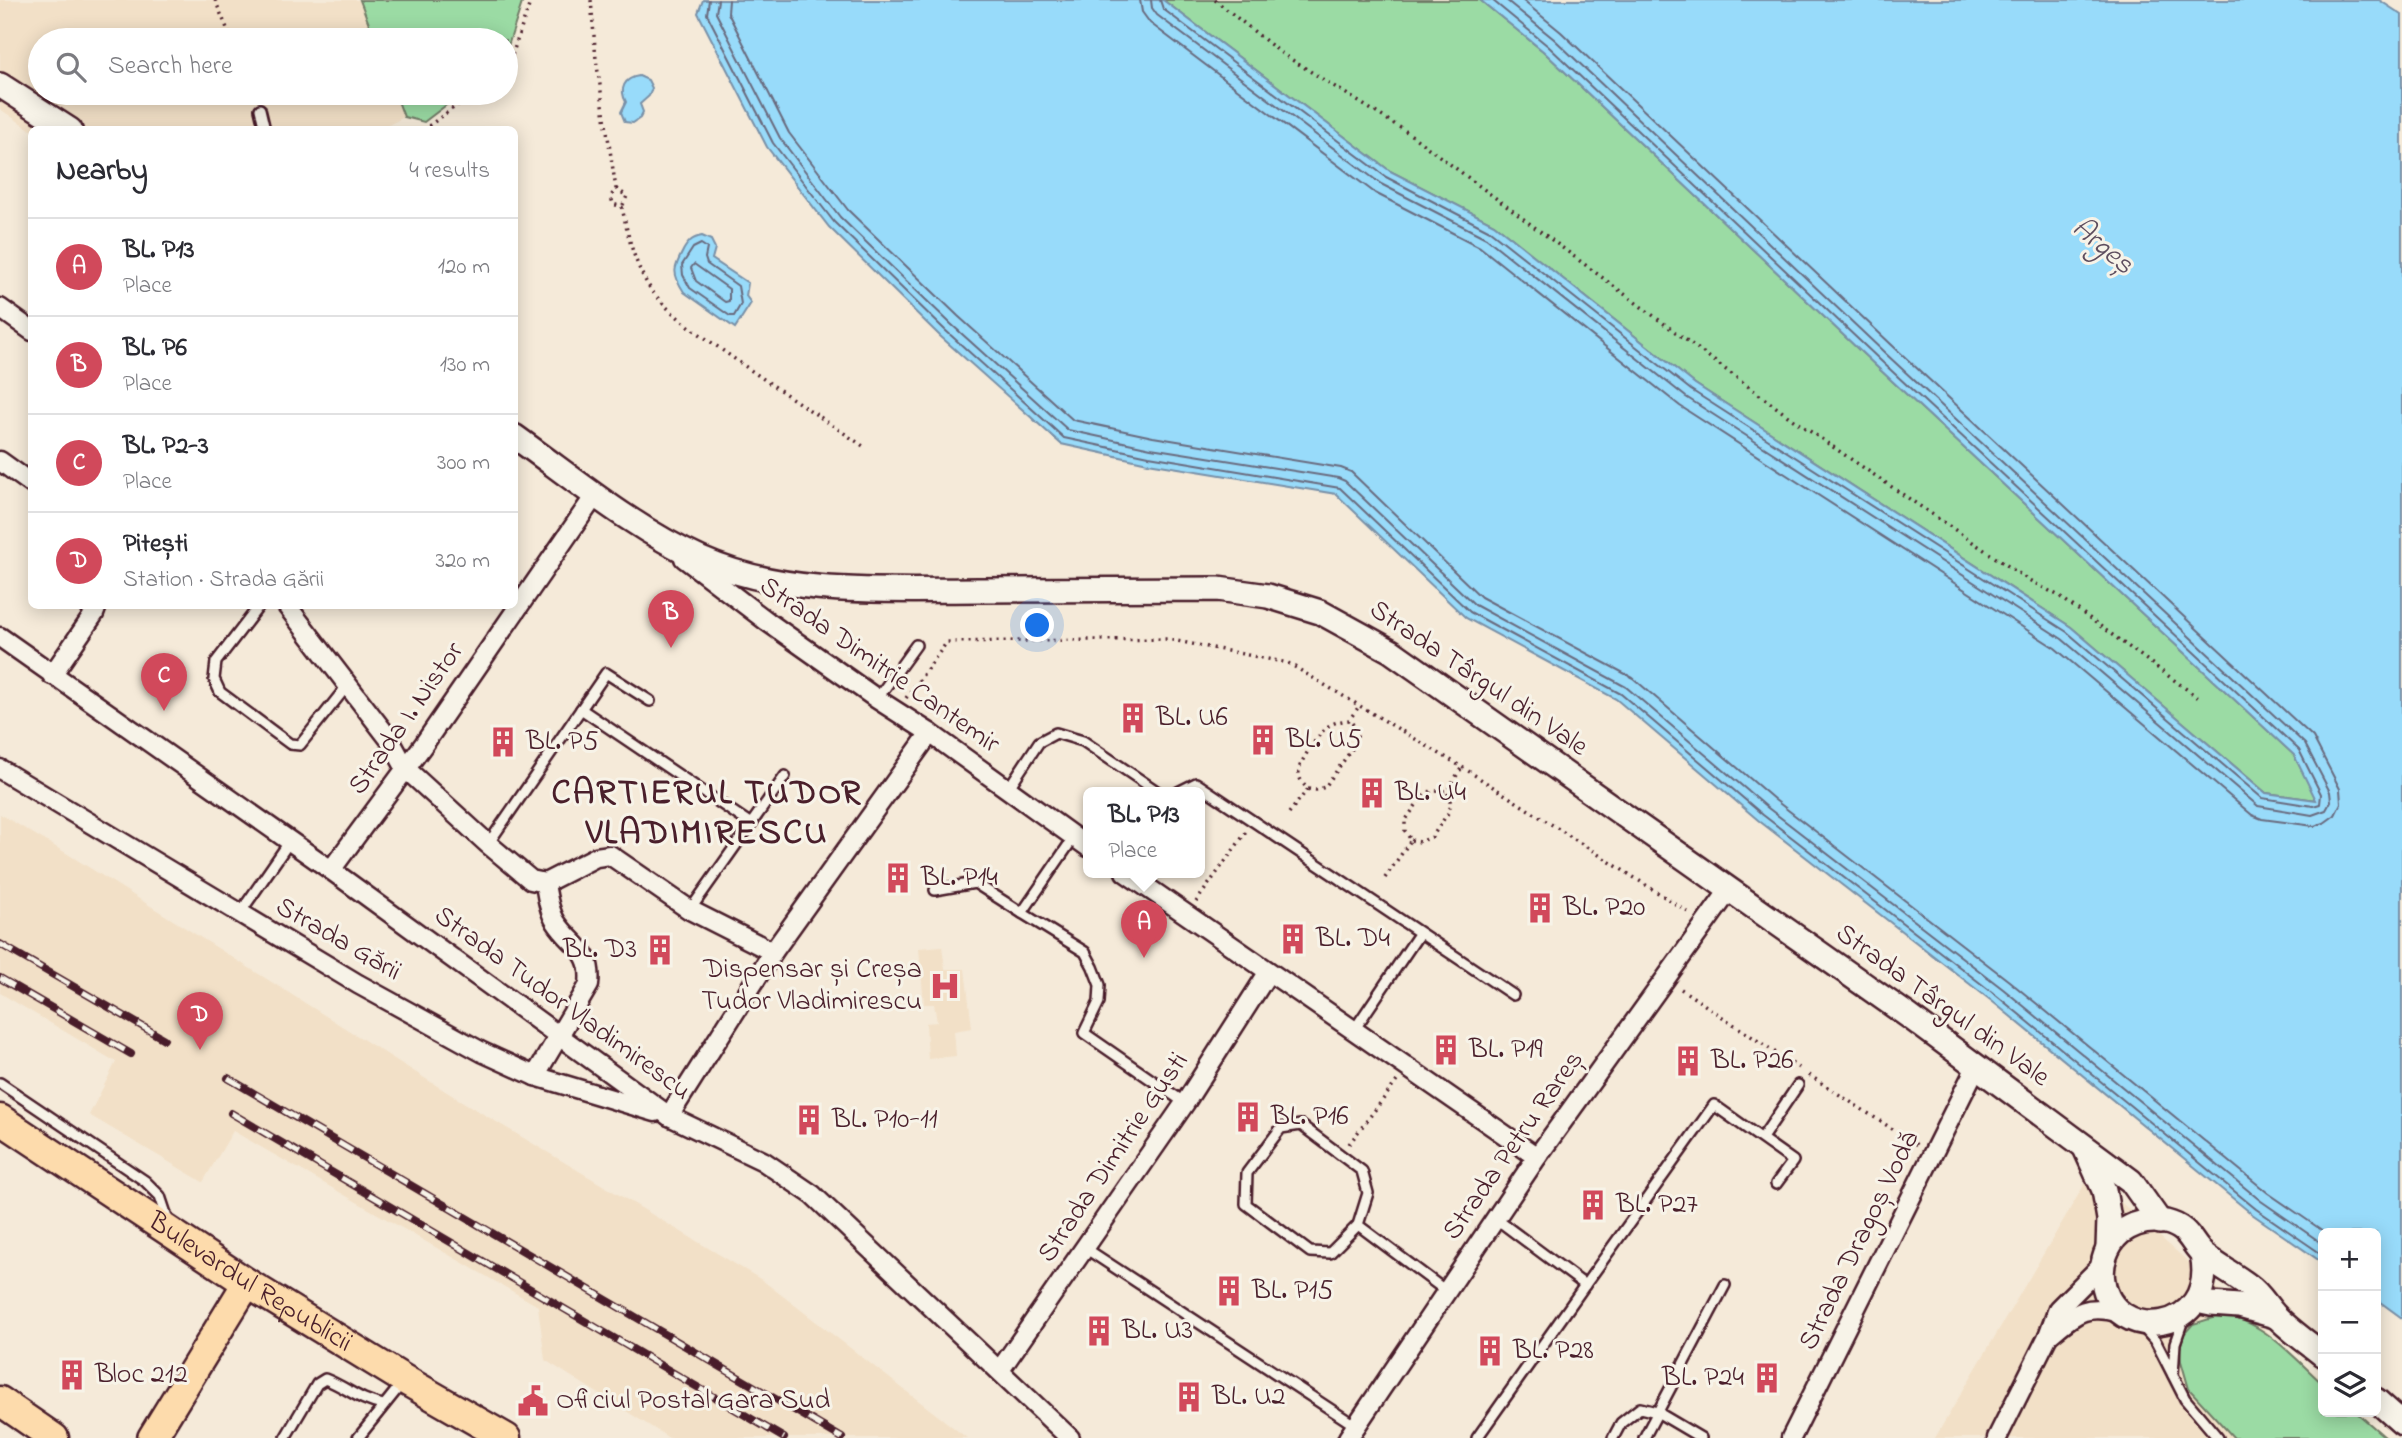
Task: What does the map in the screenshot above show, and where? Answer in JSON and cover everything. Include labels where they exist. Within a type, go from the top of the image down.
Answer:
[{"type":"main road","name":"Bulevardul Republicii","points":[[0,1119],[247,1283],[506,1438]]},
{"type":"main road","points":[[152,1438],[247,1283]]},
{"type":"main road","points":[[0,1401],[48,1436]]},
{"type":"street","points":[[0,85],[28,103]]},
{"type":"street","points":[[31,105],[64,126]]},
{"type":"street","points":[[0,308],[28,328]]},
{"type":"street","name":"Strada Târgul din Vale","points":[[518,439],[642,526],[700,559],[738,573],[775,581],[833,588],[891,590],[1219,589],[1268,596],[1320,612],[1391,651],[1910,1017],[2131,1181],[2160,1222],[2181,1229],[2194,1240],[2202,1254],[2252,1288],[2275,1316],[2322,1354]]},
{"type":"street","points":[[0,461],[28,481]]},
{"type":"street","name":"Strada I. Nistor","points":[[518,607],[596,494]]},
{"type":"street","name":"Strada Dimitrie Cantemir","points":[[642,526],[768,622],[930,733],[1081,842]]},
{"type":"street","points":[[52,675],[96,609]]},
{"type":"street","points":[[289,609],[390,740],[406,769],[531,880],[545,883],[596,857],[610,855],[690,909],[773,953]]},
{"type":"street","name":"Strada I. Nistor","points":[[331,870],[406,769],[517,609]]},
{"type":"street","name":"Strada Tudor Vladimirescu","points":[[0,637],[331,870],[668,1116],[763,1161],[813,1195],[1070,1438]]},
{"type":"street","points":[[668,1116],[773,953],[930,733]]},
{"type":"street","name":"Strada Gării","points":[[0,769],[358,984],[482,1052],[535,1076],[668,1116]]},
{"type":"street","points":[[1134,878],[1537,1157]]},
{"type":"street","points":[[535,1076],[589,985],[586,956],[556,922],[545,883]]},
{"type":"street","name":"Strada Petru Rareș","points":[[1352,1432],[1537,1157],[1730,889]]},
{"type":"street","name":"Strada Dimitrie Gusti","points":[[1000,1370],[1185,1102],[1268,973]]},
{"type":"street","name":"Strada Dragoș Vodă","points":[[1791,1438],[1976,1066]]},
{"type":"street","name":"Strada Târgul din Vale","points":[[2085,1148],[2104,1190],[2109,1219],[2103,1283],[2109,1300],[2129,1317],[2155,1324],[2171,1321],[2191,1307],[2211,1304],[2239,1306],[2275,1316]]},
{"type":"street","points":[[1997,1438],[2059,1309],[2105,1257],[2119,1234],[2134,1225],[2150,1221],[2160,1222]]},
{"type":"street","points":[[2191,1307],[2204,1278],[2202,1254]]},
{"type":"street","points":[[2048,1336],[2083,1310],[2100,1307],[2129,1317]]},
{"type":"street","points":[[2381,1404],[2402,1423]]},
{"type":"lane","points":[[260,109],[264,126]]},
{"type":"lane","points":[[257,609],[216,662],[214,679],[220,692],[290,744],[300,745],[347,686]]},
{"type":"lane","points":[[877,699],[916,645]]},
{"type":"lane","points":[[488,844],[607,673],[650,701]]},
{"type":"lane","points":[[581,709],[751,824]]},
{"type":"lane","points":[[1008,789],[1039,742],[1056,733],[1083,741],[1151,787]]},
{"type":"lane","points":[[690,909],[785,776]]},
{"type":"lane","points":[[1205,789],[1513,995]]},
{"type":"lane","points":[[240,913],[290,841]]},
{"type":"lane","points":[[1022,913],[1081,842]]},
{"type":"lane","points":[[935,890],[975,883],[1085,951],[1100,985],[1099,1002],[1084,1033],[1185,1102]]},
{"type":"lane","points":[[1354,1030],[1419,934]]},
{"type":"lane","points":[[0,1083],[145,1181],[160,1196],[173,1234]]},
{"type":"lane","points":[[1762,1138],[1798,1085]]},
{"type":"lane","points":[[1477,1438],[1714,1105],[1793,1161],[1776,1184]]},
{"type":"lane","points":[[1301,1125],[1362,1171],[1368,1193],[1358,1225],[1330,1253],[1311,1252],[1245,1204],[1247,1173],[1281,1128],[1301,1125]]},
{"type":"lane","points":[[1495,1218],[1585,1284]]},
{"type":"lane","points":[[1358,1225],[1446,1291]]},
{"type":"lane","points":[[1085,1248],[1352,1432]]},
{"type":"lane","points":[[1644,1438],[1725,1285]]},
{"type":"lane","points":[[2173,1377],[2175,1343],[2191,1307]]},
{"type":"lane","points":[[2129,1317],[2156,1342],[2185,1399],[2218,1438]]},
{"type":"lane","points":[[285,1438],[317,1384],[326,1379],[365,1401],[383,1405]]},
{"type":"lane","points":[[358,1438],[405,1380]]},
{"type":"lane","points":[[1613,1438],[1621,1423],[1640,1408],[1657,1412],[1701,1438]]},
{"type":"path","points":[[215,0],[227,28]]},
{"type":"path","points":[[518,38],[531,0]]},
{"type":"path","points":[[592,0],[596,59],[616,189],[611,196],[614,204],[622,207]]},
{"type":"path","points":[[1215,0],[1281,53],[1418,140],[1792,419],[2015,572],[2059,596],[2200,699]]},
{"type":"path","points":[[429,126],[457,105]]},
{"type":"path","points":[[616,189],[627,196],[622,207],[627,236],[643,275],[655,295],[680,319],[863,446]]},
{"type":"path","points":[[896,711],[947,642],[1167,639],[1288,663],[1462,767],[1705,923]]},
{"type":"path","points":[[1349,720],[1357,734],[1357,742],[1325,787],[1307,789],[1300,780],[1299,768],[1306,755],[1325,728],[1336,722],[1349,720],[1360,705]]},
{"type":"path","points":[[1447,791],[1462,767]]},
{"type":"path","points":[[1289,813],[1307,789]]},
{"type":"path","points":[[1431,790],[1447,791],[1450,810],[1436,831],[1420,842],[1411,840],[1405,831],[1405,821],[1421,798],[1431,790]]},
{"type":"path","points":[[1187,915],[1253,822]]},
{"type":"path","points":[[1385,878],[1411,840]]},
{"type":"path","points":[[1665,978],[1932,1154]]},
{"type":"path","points":[[1342,1154],[1407,1068]]},
{"type":"shaded area","points":[[0,0],[360,0],[370,28],[28,28],[28,105],[400,105],[404,117],[387,126],[28,128],[0,109]]},
{"type":"shaded area","points":[[0,814],[458,1099],[762,1280],[967,1438],[669,1438],[545,1360],[538,1306],[233,1131],[203,1182],[89,1115],[116,1062],[0,993]]},
{"type":"shaded area","name":"Dispensar și Creșa Tudor Vladimirescu","points":[[942,946],[945,969],[965,969],[972,1028],[954,1031],[956,1056],[928,1059],[926,1023],[937,1022],[934,1004],[924,1004],[919,948]]},
{"type":"shaded area","points":[[2090,1175],[2318,1377],[2318,1417],[2364,1417],[2388,1438],[1935,1438]]},
{"type":"green space","points":[[360,0],[523,0],[514,28],[370,28]]},
{"type":"green space","points":[[1163,0],[1480,0],[1543,51],[2294,755],[2317,800],[2266,793],[2071,627],[1695,384],[1494,224],[1390,171]]},
{"type":"green space","points":[[400,105],[446,105],[424,122],[404,117]]},
{"type":"green space","points":[[2219,1316],[2234,1318],[2262,1331],[2318,1379],[2318,1417],[2362,1417],[2386,1438],[2234,1438],[2189,1389],[2180,1348],[2184,1334],[2193,1324]]},
{"type":"water","name":"Argeș","points":[[703,0],[1163,0],[1390,171],[1494,224],[1695,384],[2071,627],[2266,793],[2316,800],[2294,755],[1543,51],[1480,0],[2379,0],[2402,15],[2402,1318],[2381,1303],[2381,1228],[2318,1228],[2318,1260],[2252,1214],[1993,1002],[1758,820],[1616,699],[1466,618],[1336,494],[1148,463],[1061,444],[940,336],[829,227],[767,147],[698,13]]},
{"type":"water","points":[[639,76],[648,80],[652,88],[649,96],[640,104],[643,112],[640,118],[633,123],[625,122],[621,112],[626,102],[624,85]]},
{"type":"water","points":[[702,236],[711,240],[715,248],[712,259],[748,283],[746,296],[751,303],[735,328],[684,292],[677,280],[675,270],[684,249],[691,240]]},
{"type":"railway","points":[[0,944],[164,1039]]},
{"type":"railway","points":[[0,978],[131,1054]]},
{"type":"railway","points":[[228,1078],[842,1438]]},
{"type":"railway","points":[[231,1113],[784,1438]]},
{"type":"place","name":"BL. P6","points":[[671,648]]},
{"type":"place","name":"BL. P2-3","points":[[164,711]]},
{"type":"place","name":"BL. U6","points":[[1133,718]]},
{"type":"place","name":"BL. U5","points":[[1263,740]]},
{"type":"place","name":"BL. P5","points":[[503,742]]},
{"type":"place","name":"BL. U4","points":[[1372,793]]},
{"type":"place","name":"BL. P14","points":[[898,878]]},
{"type":"place","name":"BL. P20","points":[[1540,908]]},
{"type":"place","name":"BL. D4","points":[[1293,939]]},
{"type":"place","name":"BL. D3","points":[[660,950]]},
{"type":"place","name":"BL. P13","points":[[1144,958]]},
{"type":"place","name":"Dispensar și Creșa Tudor Vladimirescu","points":[[945,986]]},
{"type":"place","name":"Pitești","points":[[200,1050]]},
{"type":"place","name":"BL. P19","points":[[1446,1050]]},
{"type":"place","name":"BL. P26","points":[[1688,1061]]},
{"type":"place","name":"BL. P16","points":[[1248,1117]]},
{"type":"place","name":"BL. P10-11","points":[[809,1120]]},
{"type":"place","name":"BL. P27","points":[[1593,1205]]},
{"type":"place","name":"BL. P15","points":[[1229,1291]]},
{"type":"place","name":"BL. U3","points":[[1099,1331]]},
{"type":"place","name":"BL. P28","points":[[1490,1351]]},
{"type":"place","name":"Bloc 212","points":[[72,1375]]},
{"type":"place","name":"BL. P24","points":[[1767,1378]]},
{"type":"place","name":"BL. U2","points":[[1189,1397]]},
{"type":"place","name":"Oficiul Postal Gara Sud","points":[[533,1401]]},
{"type":"district","name":"CARTIERUL TUDOR VLADIMIRESCU","points":[[707,814]]}]
